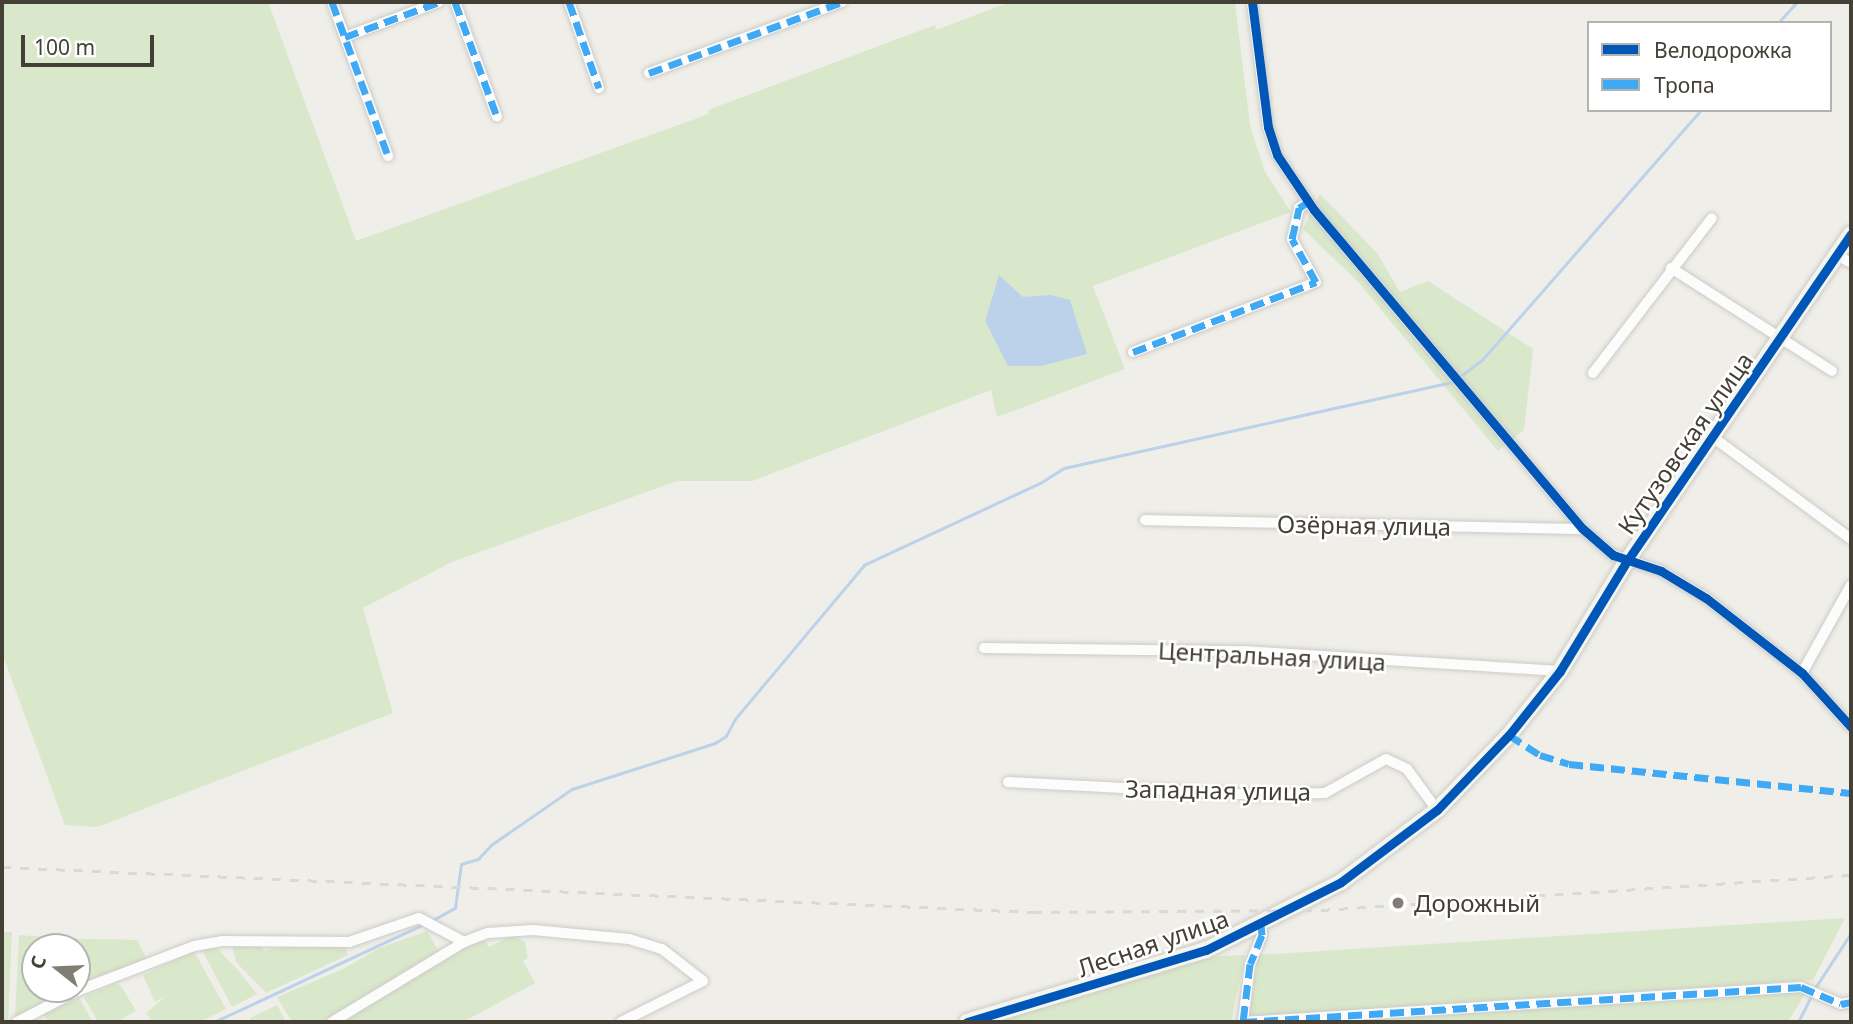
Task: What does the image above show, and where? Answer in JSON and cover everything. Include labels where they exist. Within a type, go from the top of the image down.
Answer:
[{"type":"street","points":[[332,2],[388,156]]},
{"type":"street","points":[[345,37],[439,2]]},
{"type":"street","points":[[455,2],[497,117]]},
{"type":"street","points":[[569,2],[599,88]]},
{"type":"street","points":[[649,73],[842,2]]},
{"type":"street","points":[[1252,2],[1268,127],[1277,155],[1308,202],[1583,529],[1627,561],[1661,571],[1706,598],[1802,673],[1848,723]]},
{"type":"street","points":[[1133,352],[1315,282],[1292,239],[1299,208],[1308,202]]},
{"type":"street","points":[[1593,373],[1712,218]]},
{"type":"street","name":"Кутузовская улица","points":[[1411,830],[1437,810],[1509,735],[1560,671],[1627,561],[1779,341],[1845,260],[1851,234]]},
{"type":"street","points":[[1671,268],[1779,341],[1832,371]]},
{"type":"street","points":[[1714,438],[1851,539]]},
{"type":"street","name":"Озёрная улица","points":[[1145,520],[1583,529]]},
{"type":"street","points":[[1802,673],[1851,585]]},
{"type":"street","name":"Центральная улица","points":[[984,648],[1244,651],[1560,671]]},
{"type":"street","name":"Западная улица","points":[[1008,782],[1254,795],[1325,793],[1387,759],[1407,769],[1437,810]]},
{"type":"street","name":"Лесная улица","points":[[967,1022],[1206,950],[1261,925],[1365,867],[1411,830]]},
{"type":"street","points":[[17,1022],[77,991],[194,946],[222,941],[349,942],[423,920],[464,942]]},
{"type":"street","points":[[1261,925],[1262,935],[1250,964],[1243,1022],[1801,988],[1840,1004],[1851,1002]]},
{"type":"street","points":[[332,1022],[464,942],[488,933],[533,930],[629,939],[662,949],[704,981],[621,1022]]},
{"type":"green space","points":[[2,2],[268,2],[356,241],[709,114],[708,110],[935,25],[936,30],[1010,2],[1235,2],[1250,126],[1265,172],[1291,212],[1093,286],[1125,369],[997,417],[991,390],[752,481],[677,481],[452,562],[363,608],[393,713],[97,827],[65,825],[2,653]]},
{"type":"green space","points":[[1320,194],[1377,253],[1400,292],[1428,281],[1533,349],[1524,430],[1498,451],[1359,283],[1303,229]]},
{"type":"green space","points":[[1845,918],[1813,980],[1249,1017],[1258,955]]},
{"type":"green space","points":[[427,931],[440,954],[325,1022],[292,1022],[277,997],[345,968],[379,948]]},
{"type":"green space","points":[[2,932],[12,932],[8,1022],[2,1022]]},
{"type":"green space","points":[[19,935],[21,1003],[44,1003],[15,1019]]},
{"type":"green space","points":[[513,935],[525,942],[528,958],[523,961],[535,983],[463,1022],[341,1022],[463,948],[485,940],[489,947]]},
{"type":"green space","points":[[91,939],[137,940],[147,960],[91,979]]},
{"type":"green space","points":[[295,943],[344,945],[348,955],[266,993],[236,962],[232,944],[260,944],[264,951]]},
{"type":"green space","points":[[215,946],[257,994],[232,1007],[201,948]]},
{"type":"green space","points":[[194,951],[226,1009],[200,1022],[152,1022],[146,1013],[166,996],[155,1002],[143,975]]},
{"type":"green space","points":[[1245,955],[1231,1022],[964,1022],[1194,957]]},
{"type":"green space","points":[[115,984],[121,986],[136,1011],[116,1022],[98,1022],[87,1003],[91,1003],[91,994]]},
{"type":"green space","points":[[1806,992],[1788,1022],[1334,1022]]},
{"type":"green space","points":[[67,1003],[82,1003],[93,1022],[48,1022],[43,1013]]},
{"type":"green space","points":[[277,1005],[286,1022],[252,1022],[250,1018]]},
{"type":"water","points":[[999,275],[1023,297],[1051,295],[1070,300],[1087,354],[1041,366],[1008,366],[985,321]]},
{"type":"waterway","points":[[1780,21],[1797,2]]},
{"type":"waterway","points":[[1458,378],[1482,360],[1699,112]]},
{"type":"waterway","points":[[433,920],[455,908],[461,864],[478,859],[491,845],[572,789],[715,743],[726,736],[735,719],[864,565],[1040,483],[1064,468],[1452,382]]},
{"type":"waterway","points":[[214,1022],[424,924]]},
{"type":"waterway","points":[[1815,988],[1851,933]]},
{"type":"waterway","points":[[1798,1022],[1812,994]]},
{"type":"railway","points":[[2,867],[1033,912],[1321,910],[1851,875]]},
{"type":"marked path","points":[[332,2],[388,156]]},
{"type":"marked path","points":[[345,37],[439,2]]},
{"type":"marked path","points":[[455,2],[497,117]]},
{"type":"marked path","points":[[569,2],[599,88]]},
{"type":"marked path","points":[[649,73],[842,2]]},
{"type":"marked path","points":[[1133,352],[1316,282],[1292,239],[1299,208],[1308,202]]},
{"type":"marked path","points":[[1509,735],[1540,755],[1569,764],[1851,793]]},
{"type":"marked path","points":[[1261,925],[1262,935],[1250,964],[1243,1022],[1801,987],[1841,1004],[1851,1002]]},
{"type":"cycle path","points":[[1252,2],[1268,127],[1277,155],[1314,210],[1583,529],[1613,555],[1661,571],[1706,598],[1802,673],[1851,727]]},
{"type":"cycle path","points":[[967,1022],[1206,950],[1341,882],[1437,810],[1509,735],[1560,671],[1627,561],[1851,234]]},
{"type":"place","name":"Дорожный","points":[[1398,903]]}]
